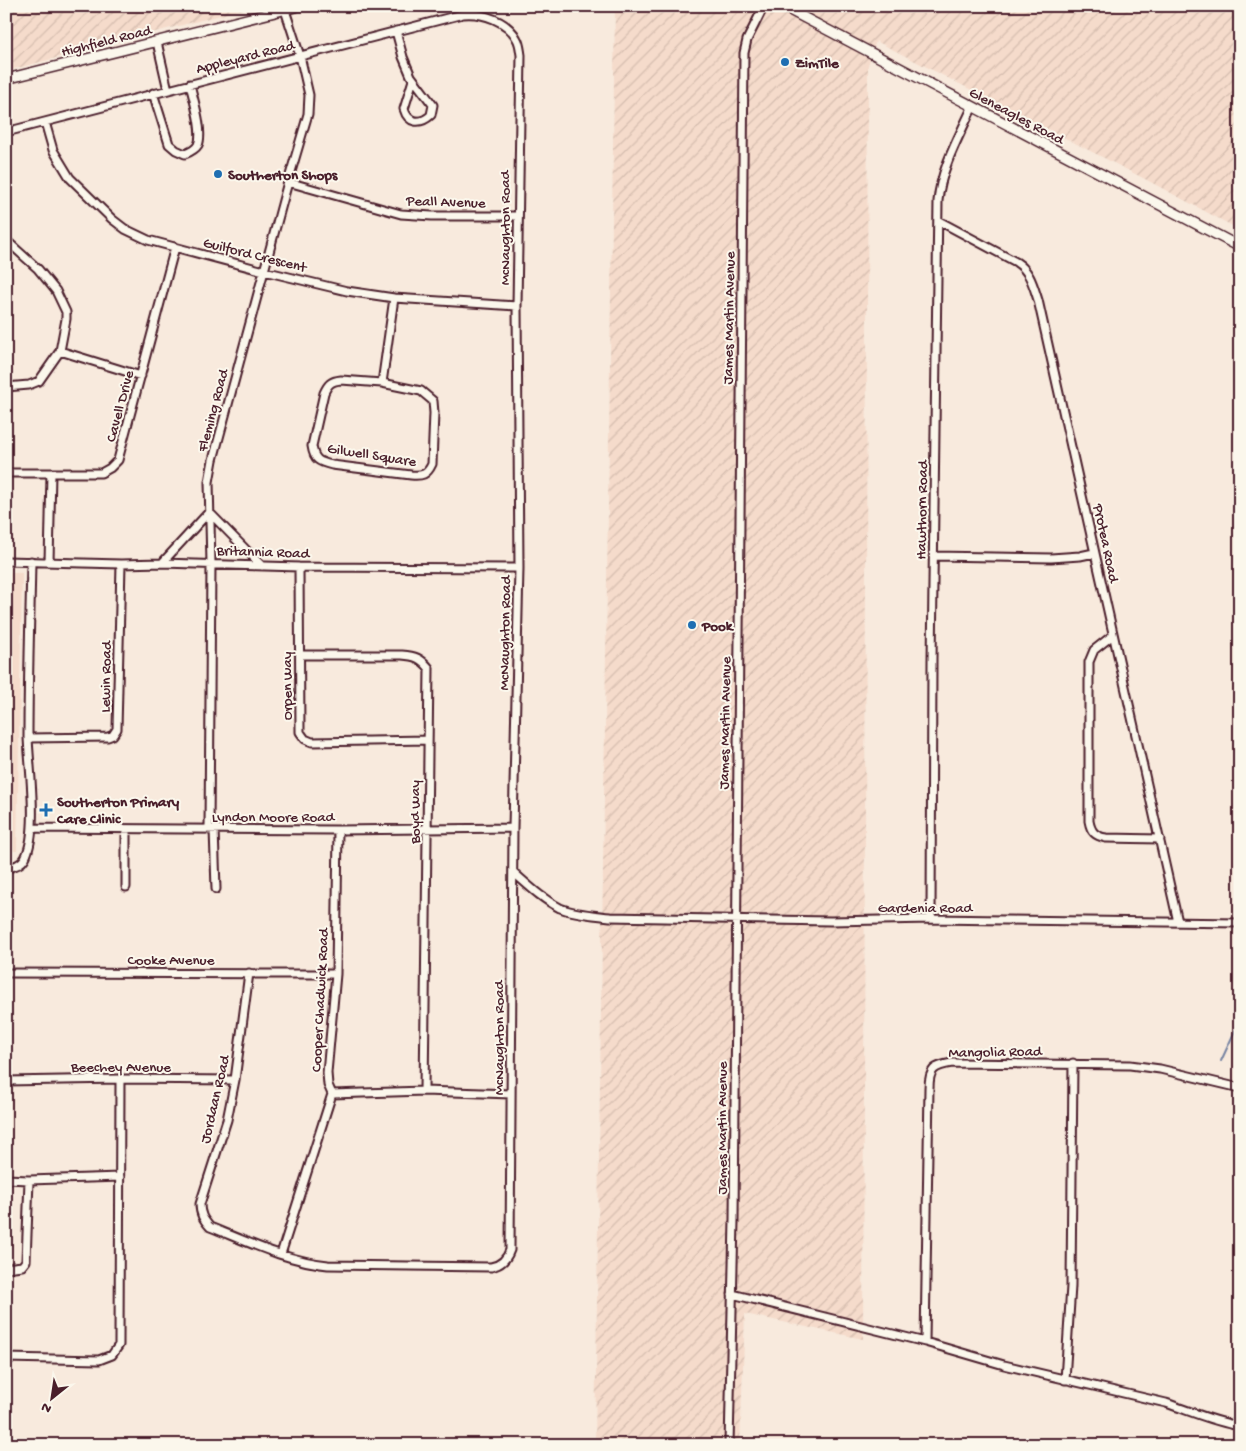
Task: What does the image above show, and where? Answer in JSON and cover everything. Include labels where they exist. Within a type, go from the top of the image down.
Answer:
[{"type":"street","name":"Highfield Road","points":[[6,79],[299,6]]},
{"type":"street","name":"James Martin Avenue","points":[[729,1445],[744,53],[746,40],[764,6]]},
{"type":"street","name":"Gleneagles Road","points":[[782,6],[972,108],[1240,247]]},
{"type":"street","name":"Fleming Road","points":[[216,889],[212,830],[209,482],[213,460],[306,121],[309,95],[300,56],[285,10]]},
{"type":"street","name":"Appleyard Road","points":[[6,132],[463,14],[480,14],[491,18]]},
{"type":"street","name":"McNaughton Road","points":[[281,1254],[313,1264],[328,1266],[491,1267],[498,1266],[504,1261],[510,1250],[513,828],[519,568],[517,306],[521,55],[516,37],[491,18]]},
{"type":"street","points":[[396,31],[403,56],[413,80],[433,105],[431,115],[422,121],[415,122],[409,119],[404,109],[413,80]]},
{"type":"street","points":[[156,42],[168,90]]},
{"type":"street","points":[[153,94],[169,144],[185,154],[192,152],[198,146],[200,135],[190,84]]},
{"type":"street","name":"Hawthorn Road","points":[[930,919],[938,201],[942,180],[951,154],[972,108]]},
{"type":"street","name":"Guilford Crescent","points":[[45,122],[53,150],[70,178],[106,213],[125,228],[148,240],[347,291],[394,298],[517,306]]},
{"type":"street","name":"Peall Avenue","points":[[288,182],[400,214],[518,216]]},
{"type":"street","name":"Protea Road","points":[[939,221],[1016,262],[1026,269],[1031,278],[1038,300],[1178,922]]},
{"type":"street","points":[[6,240],[38,269],[56,291],[66,312],[60,351],[39,381],[29,385],[6,387]]},
{"type":"street","name":"Cavell Drive","points":[[6,473],[101,473],[118,460],[175,247]]},
{"type":"street","points":[[382,383],[394,298]]},
{"type":"street","points":[[60,351],[141,376]]},
{"type":"street","name":"Gilwell Square","points":[[341,380],[382,383],[421,391],[433,401],[432,464],[428,471],[421,476],[332,465],[320,462],[313,454],[312,446],[327,386],[333,381],[341,380]]},
{"type":"street","points":[[49,562],[51,473]]},
{"type":"street","points":[[162,563],[209,512],[262,566]]},
{"type":"street","points":[[934,556],[1051,558],[1094,553]]},
{"type":"street","name":"Britannia Road","points":[[6,561],[299,567],[519,568]]},
{"type":"street","points":[[6,868],[22,863],[26,856],[32,828],[28,738],[30,561]]},
{"type":"street","name":"Lewin Road","points":[[28,738],[108,737],[113,735],[117,729],[121,564]]},
{"type":"street","name":"Orpen Way","points":[[299,567],[300,732],[305,739],[312,742],[428,740]]},
{"type":"street","points":[[1113,635],[1094,650],[1089,662],[1088,805],[1090,829],[1093,833],[1106,838],[1160,839]]},
{"type":"street","name":"Boyd Way","points":[[300,655],[415,656],[423,660],[429,668],[424,1091]]},
{"type":"street","name":"Lyndon Moore Road","points":[[32,828],[338,830],[513,828]]},
{"type":"street","points":[[126,829],[126,887]]},
{"type":"street","name":"Cooper Chadwick Road","points":[[281,1254],[332,1094],[328,1084],[328,1073],[336,974],[338,830]]},
{"type":"street","name":"Gardenia Road","points":[[513,872],[539,894],[560,908],[610,917],[1240,923]]},
{"type":"street","name":"Cooke Avenue","points":[[6,973],[336,974]]},
{"type":"street","name":"Jordaan Road","points":[[249,973],[235,1080],[227,1120],[200,1204],[200,1212],[203,1220],[210,1227],[281,1254]]},
{"type":"street","name":"Mangolia Road","points":[[925,1342],[930,1075],[937,1067],[952,1063],[1130,1065],[1160,1069],[1240,1088]]},
{"type":"street","points":[[1065,1380],[1070,1306],[1073,1064]]},
{"type":"street","points":[[6,1358],[99,1360],[112,1355],[119,1345],[120,1079]]},
{"type":"street","name":"Beechey Avenue","points":[[6,1081],[120,1079],[235,1080]]},
{"type":"street","points":[[332,1094],[424,1091],[511,1094]]},
{"type":"street","points":[[6,1179],[120,1177]]},
{"type":"street","points":[[6,1268],[22,1266],[26,1260],[29,1180]]},
{"type":"street","points":[[732,1294],[925,1342],[1004,1365],[1166,1403],[1202,1417],[1240,1426]]},
{"type":"shaded area","points":[[6,6],[255,6],[6,71]]},
{"type":"shaded area","points":[[615,6],[1240,6],[1240,230],[876,41],[868,65],[863,1339],[745,1314],[740,1445],[595,1445]]},
{"type":"shaded area","points":[[6,572],[22,573],[17,851],[6,851]]},
{"type":"waterway","points":[[1221,1061],[1240,1020]]},
{"type":"place","name":"ZimTile","points":[[785,62]]},
{"type":"place","name":"Southerton Shops","points":[[218,174]]},
{"type":"place","name":"Pook","points":[[692,625]]},
{"type":"place","name":"Southerton Primary Care Clinic","points":[[46,810]]}]
